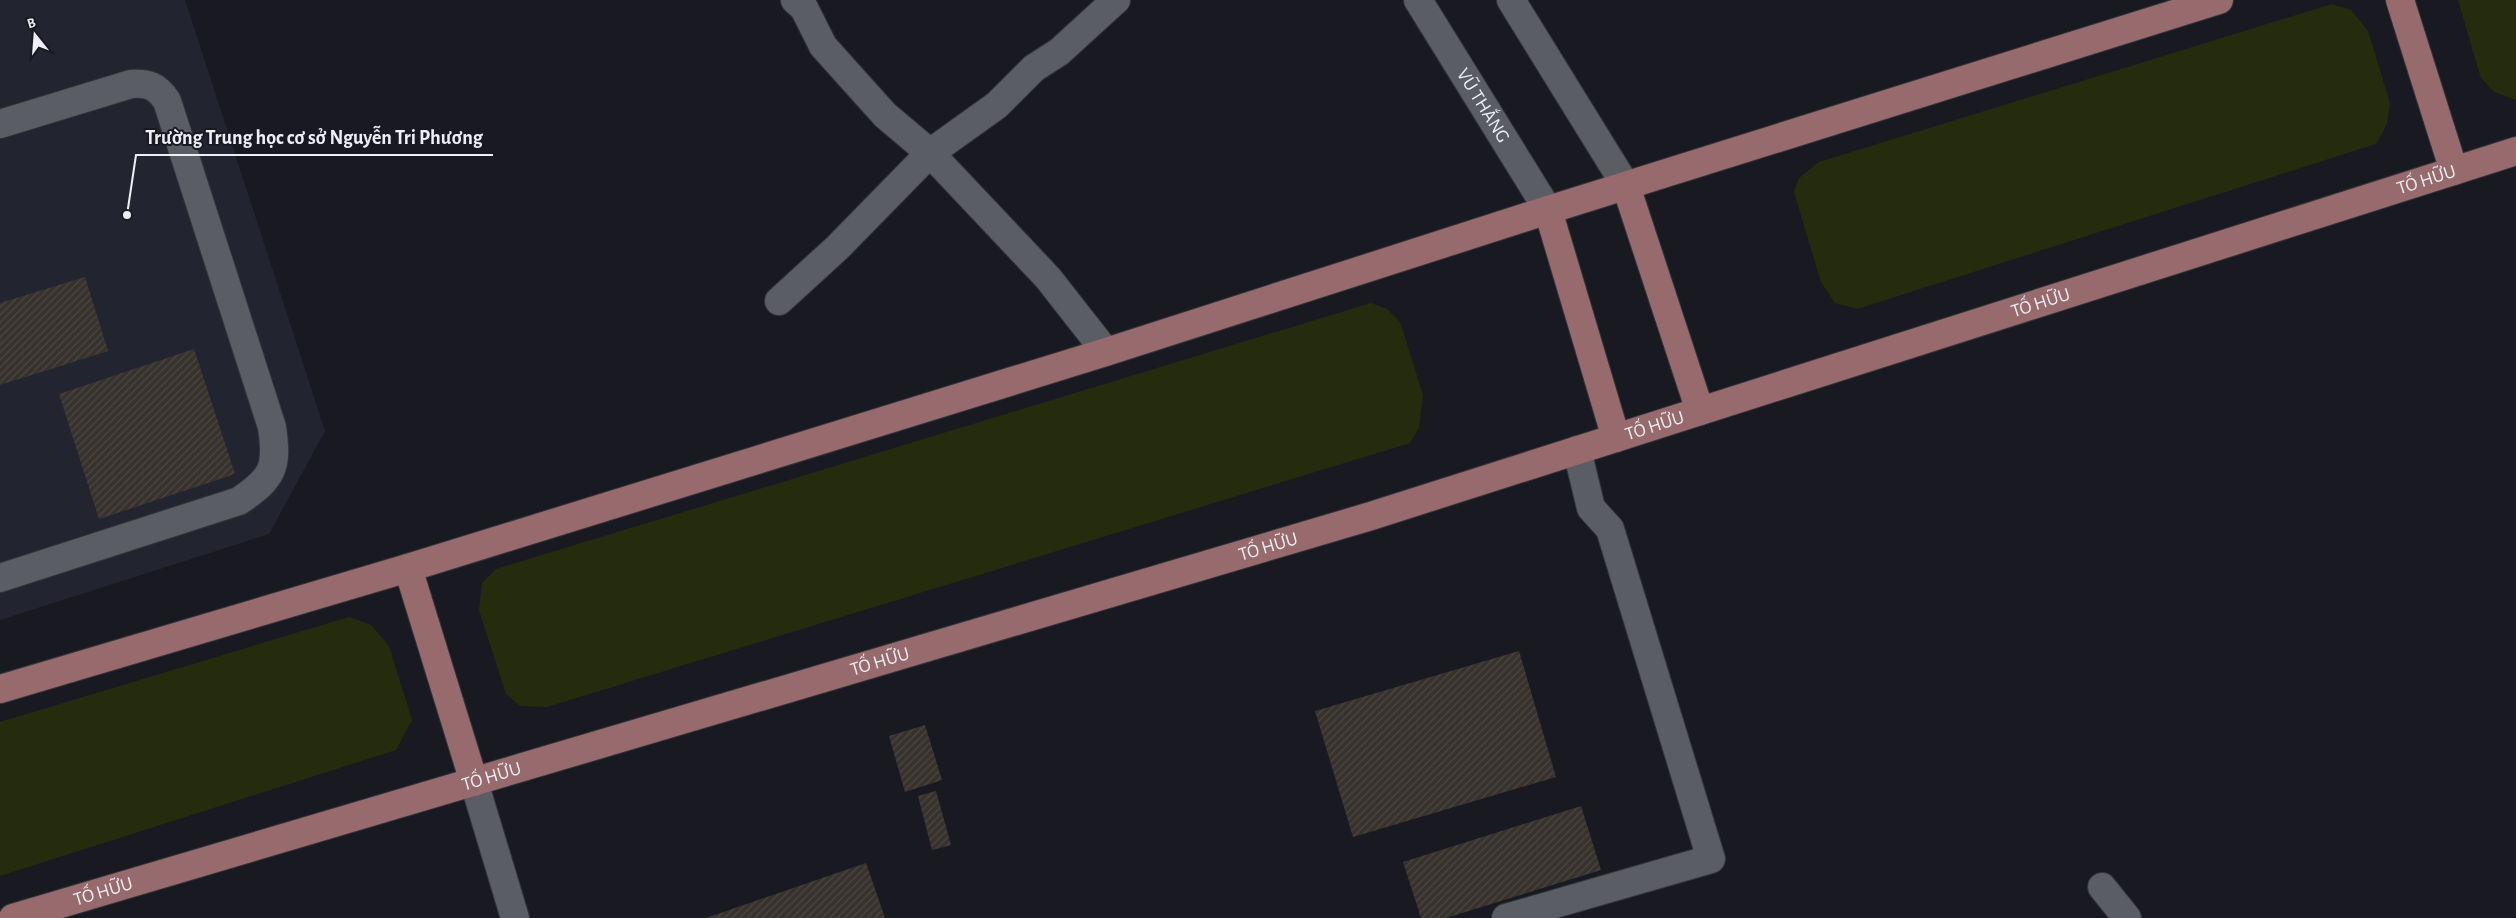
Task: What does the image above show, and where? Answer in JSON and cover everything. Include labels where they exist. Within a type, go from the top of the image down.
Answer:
[{"type":"main road","points":[[0,689],[408,568],[1106,352],[1548,210],[2219,0]]},
{"type":"main road","points":[[2400,0],[2454,171]]},
{"type":"main road","name":"TỐ HỮU","points":[[13,918],[1371,516],[2516,152]]},
{"type":"main road","points":[[1626,186],[1700,411]]},
{"type":"main road","points":[[1548,210],[1616,438]]},
{"type":"main road","points":[[408,568],[474,782]]},
{"type":"street","points":[[795,0],[804,8],[823,46],[885,115],[930,153],[1048,278],[1106,352]]},
{"type":"street","points":[[779,301],[837,248],[930,153],[997,105],[1034,68],[1060,52],[1116,0]]},
{"type":"street","name":"VŨ THẮNG","points":[[1418,0],[1548,210]]},
{"type":"street","points":[[1511,0],[1626,186]]},
{"type":"street","points":[[0,124],[131,84],[144,84],[160,91],[166,101],[272,427],[275,448],[274,467],[260,487],[239,501],[0,578]]},
{"type":"street","points":[[1523,916],[1711,859],[1610,529],[1591,508],[1577,450]]},
{"type":"street","points":[[474,782],[515,918]]},
{"type":"street","points":[[2102,887],[2127,918]]},
{"type":"shaded area","points":[[0,0],[185,0],[325,431],[269,534],[0,620]]},
{"type":"green space","points":[[2458,0],[2516,0],[2516,100],[2494,92],[2481,78]]},
{"type":"green space","points":[[2332,4],[2351,10],[2368,31],[2390,103],[2387,124],[2376,144],[1857,309],[1835,303],[1821,282],[1794,192],[1799,178],[1819,162]]},
{"type":"green space","points":[[1371,303],[1387,309],[1400,322],[1423,395],[1419,428],[1410,443],[547,707],[520,706],[506,694],[479,610],[482,583],[496,569]]},
{"type":"green space","points":[[349,617],[371,625],[389,646],[412,720],[396,750],[0,876],[0,722]]},
{"type":"building","points":[[85,277],[108,351],[0,385],[0,303]]},
{"type":"building","points":[[194,349],[235,474],[99,519],[59,394]]},
{"type":"building","points":[[1519,651],[1556,777],[1353,837],[1315,711]]},
{"type":"building","points":[[925,725],[942,780],[905,792],[889,736]]},
{"type":"building","points":[[936,791],[951,845],[932,850],[918,796]]},
{"type":"building","points":[[1581,806],[1601,870],[1446,918],[1421,918],[1403,862]]},
{"type":"building","points":[[866,863],[885,918],[706,918]]},
{"type":"place","name":"Trường Trung học cơ sở Nguyễn Tri Phương","points":[[127,215]]}]
